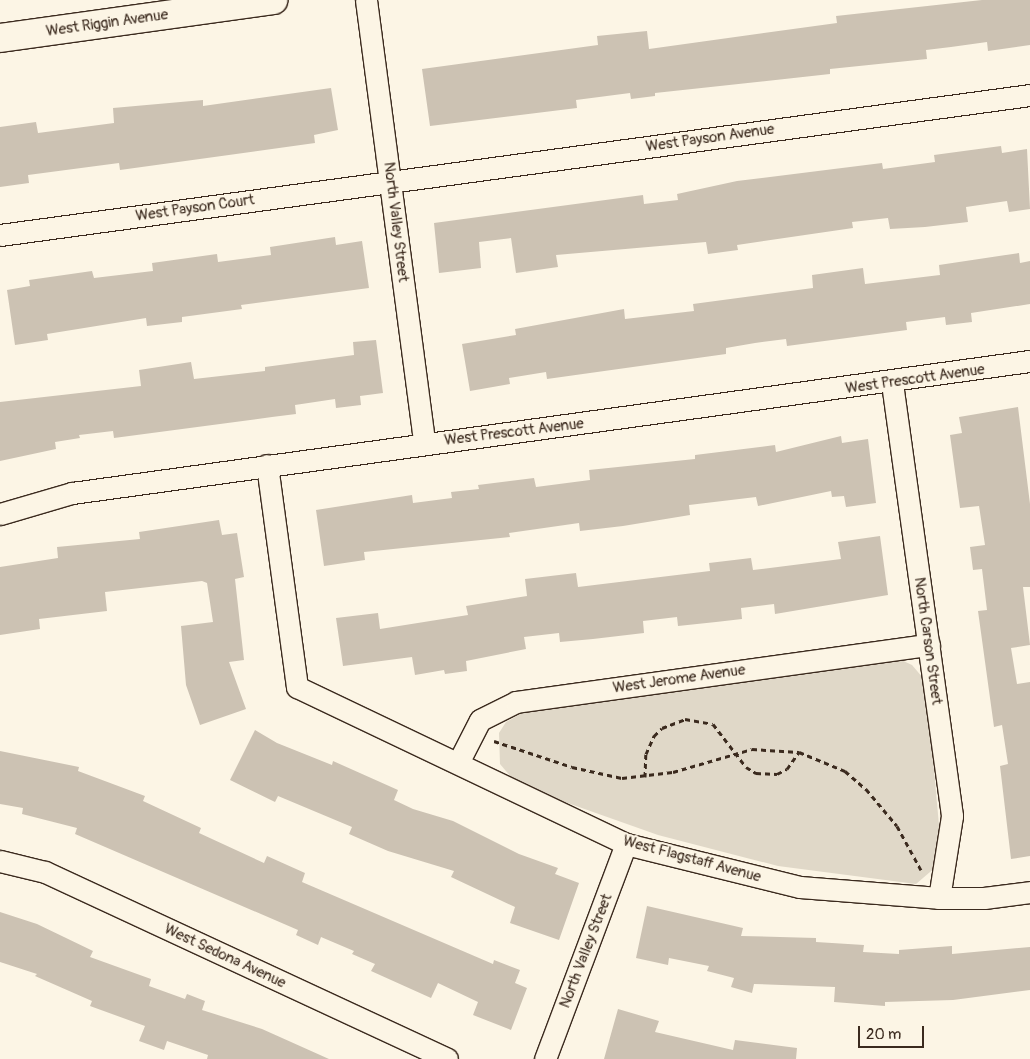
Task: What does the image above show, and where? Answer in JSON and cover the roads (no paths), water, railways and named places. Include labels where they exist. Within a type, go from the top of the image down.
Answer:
[{"type":"main road","name":"West Riggin Avenue","points":[[0,38],[273,0]]},
{"type":"street","name":"North Valley Street","points":[[366,0],[424,443]]},
{"type":"street","name":"West Payson Avenue","points":[[390,180],[1030,95]]},
{"type":"street","name":"West Payson Court","points":[[0,235],[390,180]]},
{"type":"street","name":"West Prescott Avenue","points":[[0,514],[72,494],[267,465],[892,383],[1030,361]]},
{"type":"street","name":"North Carson Street","points":[[892,383],[952,816],[939,898]]},
{"type":"street","name":"West Flagstaff Avenue","points":[[267,465],[297,688],[626,844],[800,887],[939,898],[1030,892]]},
{"type":"street","name":"West Jerome Avenue","points":[[458,763],[480,720],[516,702],[929,645]]},
{"type":"street","name":"North Valley Street","points":[[545,1059],[626,844]]},
{"type":"street","name":"West Sedona Avenue","points":[[0,861],[45,872],[447,1059]]}]
